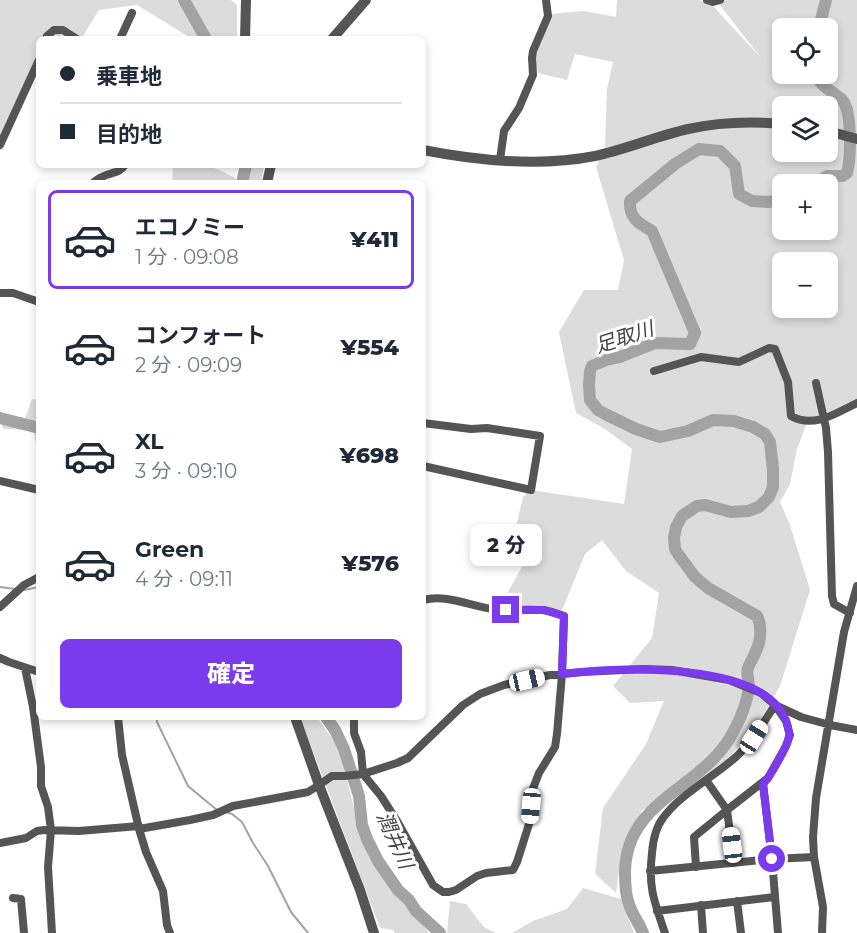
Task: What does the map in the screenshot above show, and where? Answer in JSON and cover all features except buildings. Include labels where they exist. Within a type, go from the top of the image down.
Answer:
[{"type":"street","points":[[245,36],[246,0]]},
{"type":"street","points":[[335,36],[366,0]]},
{"type":"street","points":[[500,160],[504,131],[519,108],[533,75],[532,58],[548,16],[546,0]]},
{"type":"street","points":[[708,0],[713,3],[720,0]]},
{"type":"street","points":[[121,36],[132,13]]},
{"type":"street","points":[[49,36],[54,30],[63,30],[72,36]]},
{"type":"street","points":[[0,145],[36,67]]},
{"type":"street","points":[[426,151],[459,157],[510,162],[546,161],[596,156],[687,129],[725,123],[772,123]]},
{"type":"street","points":[[838,134],[857,139]]},
{"type":"street","points":[[97,180],[123,168]]},
{"type":"street","points":[[0,293],[13,293],[36,301]]},
{"type":"street","points":[[654,371],[701,357],[739,362],[770,348],[775,349],[788,382],[791,416],[798,420],[814,421],[824,419],[857,403]]},
{"type":"street","points":[[816,383],[828,452],[832,596],[834,604],[850,613]]},
{"type":"street","points":[[426,423],[471,429],[487,428],[540,436],[531,490],[426,467]]},
{"type":"street","points":[[0,481],[36,488]]},
{"type":"street","points":[[0,607],[24,585],[36,579]]},
{"type":"street","points":[[822,933],[823,907],[814,857],[813,837],[816,798],[844,632],[857,586]]},
{"type":"street","points":[[354,720],[354,733],[361,752],[362,774],[381,796],[397,821],[433,885],[443,892],[449,892],[477,876],[513,870],[530,821],[532,791],[539,773],[555,747],[562,674],[564,616],[544,610],[506,610],[442,598],[426,599]]},
{"type":"street","points":[[0,658],[36,671]]},
{"type":"street","points":[[24,668],[33,707],[41,767],[41,786],[48,807],[51,830],[48,867],[52,933]]},
{"type":"street","points":[[0,843],[26,838],[38,831],[139,827],[190,820],[213,815],[233,806],[308,792],[332,776],[362,774],[408,758],[463,705],[480,694],[504,685],[550,675],[643,669],[672,670],[739,683],[761,693],[775,705],[786,721],[790,735],[786,746],[763,784],[694,837],[696,867]]},
{"type":"street","points":[[775,705],[801,717],[857,730]]},
{"type":"street","points":[[665,933],[650,887],[653,839],[662,819],[677,803],[736,757],[754,737],[775,705]]},
{"type":"street","points":[[118,720],[122,755],[139,827],[146,852],[163,891],[170,933]]},
{"type":"street","points":[[296,720],[374,933]]},
{"type":"street","points":[[706,780],[727,810],[734,863]]},
{"type":"street","points":[[763,784],[772,859],[777,933]]},
{"type":"street","points":[[650,871],[814,857]]},
{"type":"street","points":[[657,911],[774,897]]},
{"type":"street","points":[[14,898],[21,899],[24,933]]},
{"type":"street","points":[[737,901],[741,933]]},
{"type":"street","points":[[701,905],[703,933]]},
{"type":"shaded area","points":[[0,0],[231,0],[237,5],[237,36],[187,36],[137,5],[99,10],[83,36],[36,36],[36,71],[0,138]]},
{"type":"shaded area","points":[[617,0],[699,0],[713,6],[761,58],[719,4],[722,0],[857,0],[857,405],[844,406],[808,420],[797,449],[790,484],[780,502],[790,525],[810,590],[780,686],[763,715],[726,760],[697,783],[642,810],[621,854],[616,893],[595,874],[603,808],[646,744],[664,701],[630,703],[613,686],[652,638],[659,593],[626,571],[602,540],[585,554],[562,610],[502,603],[524,563],[536,563],[536,560],[527,561],[510,553],[523,497],[531,490],[624,504],[632,449],[605,429],[576,413],[559,332],[584,290],[618,290],[624,260],[596,167],[605,147],[607,89],[613,62],[575,54],[567,80],[538,73],[534,60],[551,14],[584,11],[616,17]]},
{"type":"shaded area","points":[[173,168],[215,168],[236,180],[172,180]]},
{"type":"shaded area","points":[[250,168],[264,168],[262,180],[244,180]]},
{"type":"shaded area","points":[[32,399],[36,400],[36,441],[34,430],[3,429],[0,423],[0,413],[25,418]]},
{"type":"shaded area","points":[[301,720],[319,720],[339,748],[358,824],[390,878],[429,933],[395,933],[393,930],[380,928]]},
{"type":"shaded area","points":[[583,888],[621,899],[634,933],[512,933],[533,921],[567,909]]},
{"type":"shaded area","points":[[450,901],[466,904],[484,927],[496,933],[447,933]]},
{"type":"waterway","name":"潤井川","points":[[184,0],[204,36]]},
{"type":"waterway","name":"足取川","points":[[822,18],[826,0]]},
{"type":"waterway","name":"足取川","points":[[822,84],[843,101],[848,115],[850,147],[847,173],[838,176]]},
{"type":"waterway","name":"足取川","points":[[643,933],[630,908],[626,892],[625,873],[628,849],[649,813],[714,758],[728,741],[744,707],[749,686],[747,670],[760,638],[760,624],[757,616],[708,588],[695,577],[675,549],[676,527],[682,516],[697,506],[705,505],[731,512],[748,511],[759,507],[769,497],[773,487],[773,469],[770,442],[765,434],[753,427],[734,421],[713,420],[688,431],[660,437],[636,429],[607,415],[598,410],[590,400],[590,371],[592,366],[655,343],[690,344],[695,333],[652,231],[635,219],[631,212],[630,201],[675,164],[699,149],[720,151],[735,166],[739,194],[752,201],[772,201]]},
{"type":"waterway","name":"潤井川","points":[[243,180],[245,168]]},
{"type":"waterway","points":[[0,418],[36,427]]},
{"type":"waterway","points":[[0,587],[15,589]]},
{"type":"waterway","points":[[24,590],[36,588]]},
{"type":"waterway","points":[[157,720],[188,786],[217,810]]},
{"type":"waterway","name":"潤井川","points":[[328,720],[344,749],[359,796],[362,825],[378,861],[416,911],[440,933]]},
{"type":"waterway","points":[[226,812],[242,822],[291,912],[308,933]]},
{"type":"route","points":[[506,610],[544,610],[564,616],[562,674],[643,669],[672,670],[739,683],[761,693],[775,705],[786,721],[790,735],[786,746],[763,784],[772,859]]}]
